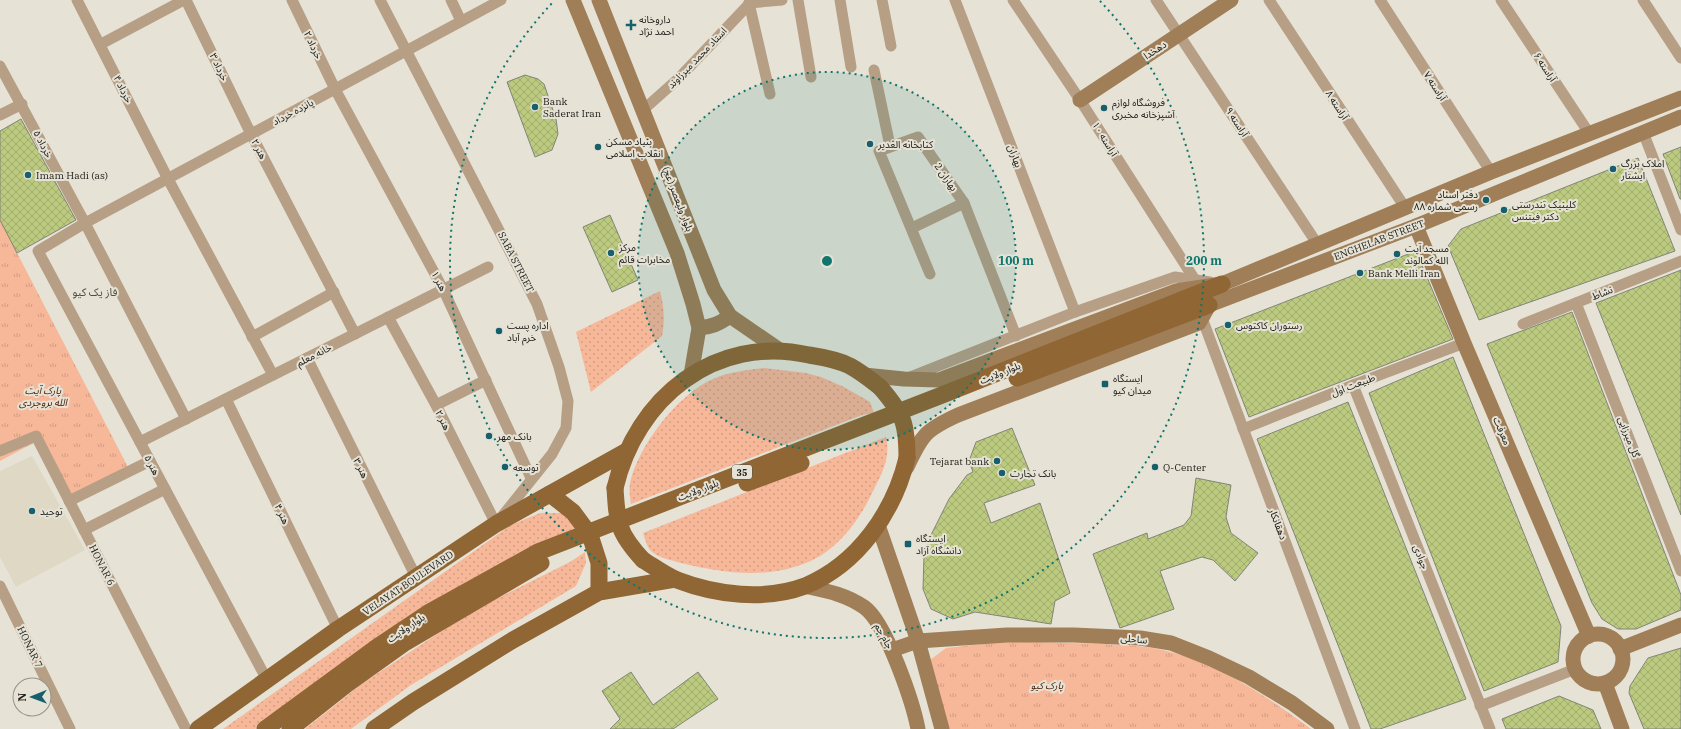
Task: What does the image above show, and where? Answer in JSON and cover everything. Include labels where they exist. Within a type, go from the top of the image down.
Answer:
[{"type":"main road","points":[[573,0],[677,253],[699,328],[691,375]]},
{"type":"main road","name":"بلوار ولیعصر (عج)","points":[[599,0],[714,290],[730,316],[781,351]]},
{"type":"main road","name":"دهخدا","points":[[1080,100],[1231,0]]},
{"type":"main road","name":"ENGHELAB STREET","points":[[864,375],[904,379],[939,380],[1176,291],[1222,284],[1406,209],[1491,172],[1681,98]]},
{"type":"main road","name":"ENGHELAB STREET","points":[[902,478],[922,438],[929,430],[944,422],[1199,323],[1206,312],[1681,117]]},
{"type":"main road","name":"معرفت","points":[[1416,226],[1464,343],[1589,636]]},
{"type":"main road","name":"بلوار ولایت","points":[[265,729],[377,647],[428,613],[538,552],[942,396],[1222,284]]},
{"type":"main road","name":"بلوار ولایت","points":[[290,729],[347,684],[403,644],[537,565],[576,548],[774,473],[944,406],[1206,312]]},
{"type":"main road","points":[[699,328],[710,327],[721,323],[730,316]]},
{"type":"main road","points":[[781,351],[797,352],[831,360],[849,366],[864,375],[880,387],[893,402],[904,419],[907,438],[907,458],[902,478],[894,497],[878,525],[857,551],[832,571],[804,586],[774,593],[742,595],[709,590],[675,579],[643,560],[630,546],[620,527],[616,509],[615,488],[620,468],[627,451],[645,420],[666,395],[691,375],[719,360],[757,352],[781,351]]},
{"type":"main road","name":"VELAYAT BOULEVARD","points":[[198,729],[338,629],[496,524],[627,451]]},
{"type":"main road","points":[[550,494],[573,512],[590,535],[599,563],[599,592]]},
{"type":"main road","points":[[878,525],[918,641],[942,729]]},
{"type":"main road","points":[[374,729],[413,702],[513,640],[599,592],[675,579]]},
{"type":"main road","name":"جام جم","points":[[804,586],[840,594],[866,608],[882,630],[892,650],[918,729]]},
{"type":"main road","points":[[1620,649],[1681,625]]},
{"type":"main road","points":[[1596,634],[1604,635],[1616,643],[1620,649],[1622,657],[1620,669],[1612,679],[1604,683],[1597,684],[1584,680],[1575,669],[1573,661],[1574,653],[1582,640],[1589,636],[1596,634]]},
{"type":"main road","name":"ساحلی","points":[[892,650],[918,641],[1007,635],[1074,635],[1140,638],[1171,644],[1208,658],[1249,677],[1292,703],[1326,729]]},
{"type":"main road","points":[[1604,683],[1622,729]]},
{"type":"street","name":"خرداد ۴","points":[[77,0],[101,44],[168,179],[273,375]]},
{"type":"street","points":[[101,44],[185,0]]},
{"type":"street","name":"خرداد ۳","points":[[185,0],[251,134]]},
{"type":"street","name":"خرداد ۲","points":[[292,0],[335,89]]},
{"type":"street","name":"SABA STREET","points":[[380,0],[537,304],[559,367],[568,401],[566,428],[552,454],[531,478],[496,524]]},
{"type":"street","points":[[451,0],[462,21]]},
{"type":"street","name":"پانزده خرداد","points":[[38,251],[85,223],[501,0]]},
{"type":"street","points":[[770,94],[751,1],[782,0]]},
{"type":"street","points":[[798,0],[811,77]]},
{"type":"street","points":[[840,0],[850,67]]},
{"type":"street","points":[[882,0],[891,46]]},
{"type":"street","name":"بهاران","points":[[955,0],[1075,312]]},
{"type":"street","name":"آراسته ۱۰","points":[[1013,0],[1080,100],[1195,280]]},
{"type":"street","name":"آراسته ۹","points":[[1156,0],[1318,245]]},
{"type":"street","name":"آراسته ۸","points":[[1269,0],[1406,209]]},
{"type":"street","name":"آراسته ۷","points":[[1380,0],[1491,172]]},
{"type":"street","name":"آراسته ۶","points":[[1501,0],[1589,133]]},
{"type":"street","points":[[1643,0],[1681,58]]},
{"type":"street","name":"استاد محمد میرزاوند","points":[[642,110],[679,78],[751,1]]},
{"type":"street","name":"خرداد ۵","points":[[0,66],[22,104],[85,223],[186,419]]},
{"type":"street","points":[[874,70],[890,146],[879,151],[930,274]]},
{"type":"street","name":"هنر ۱","points":[[335,89],[443,289],[531,478]]},
{"type":"street","points":[[0,115],[22,104]]},
{"type":"street","points":[[1643,132],[1681,230]]},
{"type":"street","name":"هنر ۲","points":[[251,134],[355,334]]},
{"type":"street","name":"بهاران 2","points":[[890,146],[918,137],[964,203],[1016,336]]},
{"type":"street","points":[[912,228],[964,203]]},
{"type":"street","name":"هنر ۵","points":[[38,251],[267,680]]},
{"type":"street","name":"نشاط","points":[[1523,324],[1681,261]]},
{"type":"street","name":"خانه معلم","points":[[140,442],[488,267]]},
{"type":"street","points":[[904,379],[1075,312],[1175,277],[1222,284]]},
{"type":"street","points":[[252,337],[334,292]]},
{"type":"street","name":"گل میرزایی","points":[[1576,303],[1681,571]]},
{"type":"street","name":"دهقانکار","points":[[1206,312],[1243,429],[1355,729]]},
{"type":"street","name":"هنر ۲","points":[[388,317],[436,405],[496,524]]},
{"type":"street","name":"طبیعت اول","points":[[1243,429],[1464,343]]},
{"type":"street","name":"هنر ۳","points":[[307,358],[416,577]]},
{"type":"street","points":[[436,405],[486,380]]},
{"type":"street","name":"جوادی","points":[[1353,385],[1490,729]]},
{"type":"street","name":"هنر ۴","points":[[226,399],[338,629]]},
{"type":"street","name":"HONAR 6","points":[[0,451],[36,436],[186,729]]},
{"type":"street","points":[[70,501],[150,461]]},
{"type":"street","points":[[84,530],[165,489]]},
{"type":"street","name":"HONAR 7","points":[[0,586],[70,729]]},
{"type":"street","points":[[1480,706],[1575,669]]},
{"type":"shaded area","name":"توحید","points":[[32,456],[85,550],[16,587],[0,557],[0,471]]},
{"type":"green space","name":"پارک آیت الله بروجردی","points":[[0,220],[129,469],[72,499],[41,439],[0,461]]},
{"type":"green space","points":[[660,291],[664,314],[662,336],[591,392],[576,332]]},
{"type":"green space","points":[[764,368],[806,373],[821,377],[844,387],[870,402],[874,413],[862,415],[631,504],[630,483],[641,453],[661,423],[673,409],[686,396],[713,379],[731,373]]},
{"type":"green space","points":[[886,437],[887,451],[885,465],[880,478],[863,510],[851,528],[837,543],[820,556],[804,564],[769,572],[733,572],[681,563],[653,553],[648,546],[643,533]]},
{"type":"green space","points":[[540,513],[564,513],[575,528],[481,575],[255,729],[223,729],[511,525]]},
{"type":"green space","points":[[585,552],[586,563],[576,586],[411,685],[351,729],[305,729],[363,683],[472,611],[570,562]]},
{"type":"green space","name":"پارک کیو","points":[[1009,641],[1137,646],[1179,654],[1239,681],[1276,704],[1311,729],[948,729],[930,660],[946,648]]},
{"type":"building","name":"Bank Saderat Iran","points":[[525,75],[538,79],[544,84],[556,119],[558,134],[552,150],[535,157],[507,82]]},
{"type":"building","name":"Imam Hadi (as)","points":[[21,119],[76,220],[17,253],[0,220],[0,131]]},
{"type":"building","points":[[1681,147],[1681,199],[1680,199],[1663,154]]},
{"type":"building","points":[[1638,158],[1675,251],[1479,320],[1448,246],[1461,229]]},
{"type":"building","name":"مرکز مخابرات قائم","points":[[610,215],[638,280],[612,292],[583,227]]},
{"type":"building","points":[[1416,251],[1453,339],[1249,417],[1215,329]]},
{"type":"building","points":[[1681,270],[1681,515],[1596,303]]},
{"type":"building","points":[[1572,312],[1681,595],[1681,610],[1636,629],[1618,629],[1602,619],[1592,603],[1487,344]]},
{"type":"building","points":[[1453,357],[1561,626],[1558,662],[1484,691],[1369,393]]},
{"type":"building","points":[[1348,402],[1466,699],[1380,729],[1371,729],[1257,439]]},
{"type":"building","points":[[1012,428],[1035,485],[984,503],[991,523],[1040,503],[1070,593],[1055,601],[1051,624],[975,612],[953,619],[931,609],[923,589],[924,556],[930,537],[949,499],[967,475],[973,472],[969,461],[976,442]]},
{"type":"building","points":[[1196,478],[1231,485],[1226,517],[1231,533],[1258,553],[1235,581],[1213,560],[1202,557],[1160,571],[1174,609],[1120,628],[1093,554],[1147,533],[1148,539],[1184,525],[1191,516]]},
{"type":"building","points":[[1681,648],[1681,729],[1644,729],[1629,693],[1630,686],[1648,658]]},
{"type":"building","points":[[631,672],[653,705],[698,672],[718,699],[673,729],[610,729],[620,719],[602,691]]},
{"type":"building","points":[[1559,696],[1593,710],[1601,729],[1506,729],[1502,719]]},
{"type":"place","name":"داروخانه احمد نژاد","points":[[631,25]]},
{"type":"place","name":"Bank Saderat Iran","points":[[535,107]]},
{"type":"place","name":"فروشگاه لوازم آشپزخانه مخبری","points":[[1104,108]]},
{"type":"place","name":"کتابخانه الغدیر","points":[[870,144]]},
{"type":"place","name":"بنیاد مسکن انقلاب اسلامی","points":[[598,147]]},
{"type":"place","name":"املاک بزرگ ایشتار","points":[[1613,169]]},
{"type":"place","name":"Imam Hadi (as)","points":[[28,175]]},
{"type":"place","name":"دفتر اسناد رسمی شماره ۸۸","points":[[1486,200]]},
{"type":"place","name":"کلینیک تندرستی دکتر فیتنس","points":[[1504,210]]},
{"type":"place","name":"مرکز مخابرات قائم","points":[[611,253]]},
{"type":"place","name":"مسجد آیت الله کمالوند","points":[[1397,254]]},
{"type":"place","name":"Bank Melli Iran","points":[[1360,273]]},
{"type":"place","name":"رستوران کاکتوس","points":[[1228,325]]},
{"type":"place","name":"اداره پست خرم آباد","points":[[499,331]]},
{"type":"place","name":"ایستگاه میدان کیو","points":[[1105,384]]},
{"type":"place","name":"بانک مهر","points":[[489,436]]},
{"type":"place","name":"Tejarat bank","points":[[997,461]]},
{"type":"place","name":"توسعه","points":[[505,467]]},
{"type":"place","name":"Q-Center","points":[[1155,467]]},
{"type":"place","name":"بانک تجارت","points":[[1002,473]]},
{"type":"place","name":"توحید","points":[[32,511]]},
{"type":"place","name":"ایستگاه دانشگاه آزاد","points":[[908,544]]},
{"type":"district","name":"فاز یک کیو","points":[[95,292]]}]
